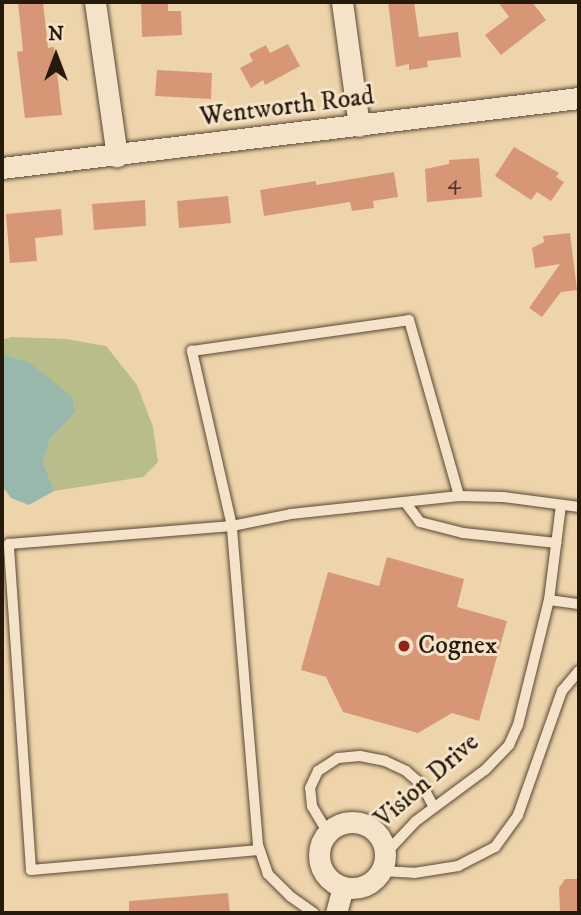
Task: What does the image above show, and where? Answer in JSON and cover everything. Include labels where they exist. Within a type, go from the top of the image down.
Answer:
[{"type":"street","points":[[95,2],[117,156]]},
{"type":"street","points":[[342,2],[359,126]]},
{"type":"street","name":"Wentworth Road","points":[[2,168],[579,98]]},
{"type":"street","name":"Vision Drive","points":[[328,832],[347,822],[369,826],[378,834],[383,862],[373,881],[363,886],[343,887]]},
{"type":"street","points":[[328,832],[322,842],[320,864],[333,882],[343,887],[336,913]]},
{"type":"lane","points":[[314,913],[291,897],[268,874],[259,849],[232,526],[192,351],[409,320],[459,496]]},
{"type":"lane","points":[[259,849],[31,870],[9,544],[232,526],[291,514],[459,496],[503,497],[579,508]]},
{"type":"lane","points":[[405,502],[420,522],[463,533],[556,543]]},
{"type":"lane","name":"Vision Drive","points":[[383,862],[433,806],[485,770],[509,744],[518,726],[549,600],[561,505]]},
{"type":"lane","points":[[549,600],[579,604]]},
{"type":"lane","points":[[383,862],[414,873],[458,866],[495,847],[518,815],[562,691],[579,671]]},
{"type":"lane","points":[[328,832],[312,806],[310,788],[318,771],[338,758],[360,756],[385,761],[406,771],[422,785],[433,806]]},
{"type":"green space","points":[[11,337],[66,339],[106,346],[137,385],[153,427],[158,462],[143,477],[54,491],[43,461],[50,439],[75,413],[29,362],[2,354],[2,340]]},
{"type":"shaded area","points":[[2,354],[29,362],[72,397],[75,413],[50,439],[43,461],[54,491],[29,505],[11,498],[2,486]]},
{"type":"building","points":[[18,2],[43,2],[48,48],[54,47],[62,115],[25,118],[17,52],[23,51]]},
{"type":"building","points":[[141,2],[168,2],[168,11],[181,11],[182,35],[142,37]]},
{"type":"building","points":[[388,2],[414,2],[419,37],[458,32],[461,57],[427,61],[428,67],[409,70],[409,64],[396,67]]},
{"type":"building","points":[[498,2],[532,2],[546,20],[501,55],[485,35],[509,17]]},
{"type":"building","points":[[288,44],[300,66],[265,85],[263,80],[251,88],[240,68],[253,61],[249,54],[266,45],[270,53]]},
{"type":"building","points":[[157,70],[212,73],[211,99],[155,96]]},
{"type":"building","points":[[514,147],[559,173],[556,177],[564,182],[551,201],[537,192],[531,200],[495,176]]},
{"type":"building","points":[[479,158],[482,197],[427,202],[425,169],[449,164],[449,160]]},
{"type":"building","points":[[394,172],[398,197],[373,201],[374,208],[352,211],[350,202],[264,216],[260,190],[316,181],[316,185]]},
{"type":"building","points":[[228,196],[231,223],[179,228],[177,201]]},
{"type":"building","points":[[145,200],[146,226],[94,230],[92,204]]},
{"type":"building","points":[[61,209],[63,235],[35,238],[37,261],[10,263],[6,214]]},
{"type":"building","points":[[570,233],[577,290],[561,292],[542,317],[529,308],[560,264],[535,268],[532,248],[544,242],[543,236]]},
{"type":"building","name":"Cognex","points":[[387,557],[464,579],[457,607],[507,621],[479,721],[452,713],[418,733],[343,712],[326,677],[301,670],[328,572],[379,586]]},
{"type":"building","points":[[565,879],[579,879],[579,913],[560,913],[559,888]]},
{"type":"building","points":[[228,893],[230,913],[129,913],[129,901]]},
{"type":"place","name":"Cognex","points":[[404,646]]}]
